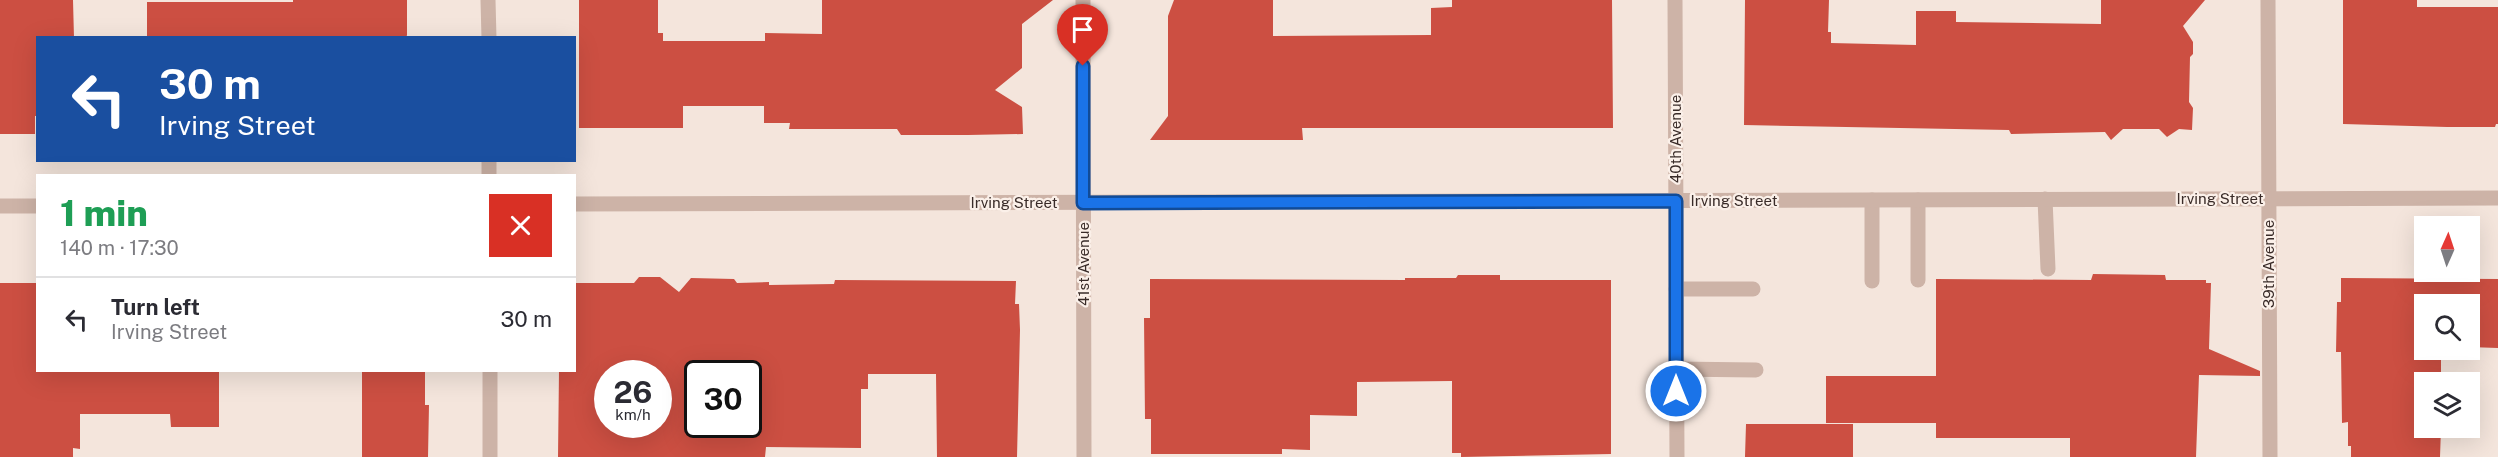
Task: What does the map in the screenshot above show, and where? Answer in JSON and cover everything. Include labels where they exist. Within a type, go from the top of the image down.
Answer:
[{"type":"street","points":[[489,0],[489,36]]},
{"type":"street","name":"41st Avenue","points":[[1083,0],[1084,457]]},
{"type":"street","name":"40th Avenue","points":[[1675,0],[1677,457]]},
{"type":"street","name":"39th Avenue","points":[[2268,0],[2270,457]]},
{"type":"street","name":"Irving Street","points":[[576,204],[2498,198]]},
{"type":"street","points":[[2045,199],[2048,269]]},
{"type":"street","points":[[1872,200],[1872,281]]},
{"type":"street","points":[[1918,200],[1918,280]]},
{"type":"street","points":[[0,206],[36,206]]},
{"type":"street","points":[[1676,289],[1753,289]]},
{"type":"street","points":[[1676,369],[1756,370]]},
{"type":"street","points":[[490,372],[490,457]]},
{"type":"building","points":[[0,0],[73,0],[74,36],[36,36],[35,134],[0,134]]},
{"type":"building","points":[[293,0],[407,0],[407,35],[147,36],[147,2],[293,2]]},
{"type":"building","points":[[579,0],[658,0],[658,33],[663,33],[663,41],[765,41],[765,33],[822,34],[822,0],[1053,0],[1022,24],[1022,68],[995,90],[1022,107],[1023,134],[901,135],[897,129],[789,129],[790,123],[764,123],[764,106],[683,106],[683,128],[579,128]]},
{"type":"building","points":[[1174,0],[1273,0],[1273,36],[1431,35],[1431,8],[1452,7],[1452,0],[1612,0],[1613,128],[1302,128],[1303,140],[1150,140],[1168,116],[1168,16]]},
{"type":"building","points":[[1745,0],[1829,0],[1828,32],[1831,32],[1831,43],[1916,45],[1916,11],[1956,11],[1956,22],[2101,24],[2101,0],[2205,0],[2183,26],[2193,42],[2193,54],[2190,57],[2189,102],[2193,108],[2192,130],[2179,129],[2167,137],[2159,129],[2123,129],[2111,140],[2105,132],[2011,134],[2009,130],[1744,125]]},
{"type":"building","points":[[2343,0],[2417,0],[2417,7],[2498,7],[2498,124],[2495,127],[2447,127],[2343,124]]},
{"type":"building","points":[[2093,274],[2165,275],[2166,280],[2206,280],[2206,283],[2211,283],[2209,349],[2260,371],[2260,376],[2199,375],[2196,457],[2070,457],[2070,438],[1936,438],[1936,423],[1826,423],[1826,376],[1936,376],[1936,279],[2091,280]]},
{"type":"building","points":[[1458,275],[1500,275],[1500,280],[1611,280],[1611,454],[1461,457],[1461,453],[1452,453],[1452,381],[1357,382],[1357,416],[1310,415],[1310,450],[1282,449],[1282,454],[1151,454],[1151,419],[1145,419],[1144,318],[1150,318],[1150,279],[1405,280],[1405,278],[1456,278]]},
{"type":"building","points":[[639,277],[660,277],[679,292],[691,278],[734,279],[737,283],[769,282],[769,285],[834,284],[835,280],[1016,281],[1015,304],[1019,304],[1020,330],[1017,457],[937,457],[936,374],[868,374],[868,389],[861,389],[861,448],[766,447],[765,457],[558,457],[559,372],[576,372],[576,283],[634,283]]},
{"type":"building","points":[[2341,278],[2414,278],[2414,282],[2480,282],[2480,279],[2498,279],[2498,348],[2480,347],[2480,294],[2414,294],[2414,360],[2441,360],[2441,372],[2414,372],[2414,438],[2441,438],[2440,457],[2351,457],[2351,446],[2348,446],[2348,422],[2342,423],[2341,352],[2336,352],[2337,302],[2341,302]]},
{"type":"building","points":[[0,283],[36,283],[36,372],[219,372],[219,427],[171,427],[170,414],[80,414],[80,449],[73,448],[73,457],[0,457]]},
{"type":"building","points":[[362,372],[425,372],[425,405],[429,405],[428,457],[362,457]]},
{"type":"building","points":[[1746,424],[1853,424],[1853,457],[1745,457]]},
{"type":"route","points":[[1083,66],[1083,203],[1676,201],[1676,391]]}]
